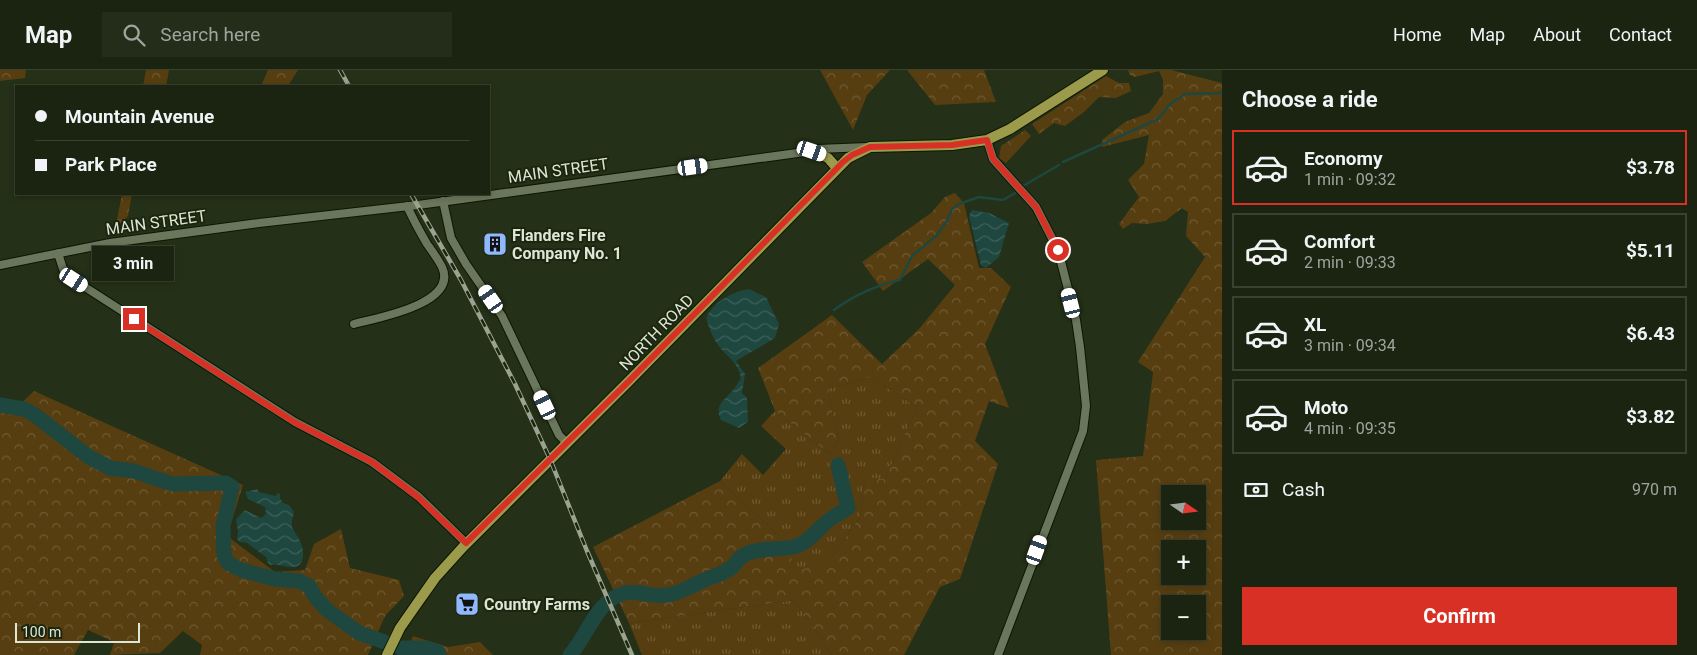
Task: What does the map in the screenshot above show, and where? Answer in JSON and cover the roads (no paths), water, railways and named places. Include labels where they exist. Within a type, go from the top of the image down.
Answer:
[{"type":"main road","name":"MAIN STREET","points":[[870,147],[952,145],[987,140],[1015,126],[1103,70]]},
{"type":"main road","name":"NORTH ROAD","points":[[388,652],[395,637],[425,592],[466,543],[838,168],[852,155],[870,147]]},
{"type":"main road","points":[[812,151],[824,155],[838,168]]},
{"type":"street","points":[[987,140],[993,159],[1036,207],[1058,250],[1077,329],[1086,406],[1083,431],[998,655]]},
{"type":"street","name":"MAIN STREET","points":[[490,195],[818,149],[870,147]]},
{"type":"street","name":"MAIN STREET","points":[[0,265],[110,243],[487,195]]},
{"type":"street","points":[[443,201],[452,238],[459,253],[502,316],[559,435],[567,443]]},
{"type":"street","points":[[354,324],[422,304],[432,298],[442,283],[444,274],[442,266],[425,241],[407,206]]},
{"type":"street","points":[[58,253],[64,269],[74,280],[294,422],[381,467],[418,497],[466,543]]},
{"type":"water","points":[[972,210],[989,213],[1009,223],[999,257],[986,268],[981,265],[969,216]]},
{"type":"water","points":[[748,289],[766,297],[779,324],[775,338],[736,361],[745,374],[742,393],[747,398],[748,422],[739,428],[721,420],[719,406],[741,378],[740,372],[716,342],[706,318],[723,299]]},
{"type":"water","points":[[257,489],[259,492],[276,496],[277,493],[280,494],[280,499],[283,503],[289,505],[294,512],[292,527],[300,541],[303,552],[301,563],[298,566],[271,565],[266,557],[247,543],[240,542],[237,539],[236,519],[245,510],[261,518],[266,514],[265,507],[248,499],[245,492]]},
{"type":"waterway","points":[[1063,162],[1158,119],[1170,104],[1185,94],[1222,93]]},
{"type":"waterway","points":[[1023,186],[1059,165]]},
{"type":"waterway","points":[[834,310],[866,292],[900,280],[912,256],[937,235],[947,221],[952,209],[959,204],[979,197],[1003,200],[1015,193]]},
{"type":"waterway","points":[[0,405],[24,409],[35,415],[89,457],[110,468],[134,471],[172,484],[226,483],[232,487],[223,526],[224,555],[228,563],[241,570],[275,579],[299,581],[309,586],[316,598],[327,610],[359,633],[385,642]]},
{"type":"waterway","points":[[570,655],[600,610],[606,603],[621,594],[634,592],[660,596],[672,594],[724,572],[746,554],[759,550],[793,547],[804,542],[827,522],[848,508],[838,465]]},
{"type":"waterway","points":[[401,648],[425,648],[438,652],[439,655]]},
{"type":"railway","points":[[340,70],[348,85]]},
{"type":"railway","points":[[412,195],[461,280],[515,384],[550,459],[632,655]]},
{"type":"place","name":"Flanders Fire Company No. 1","points":[[495,244]]},
{"type":"place","name":"Country Farms","points":[[467,604]]}]
